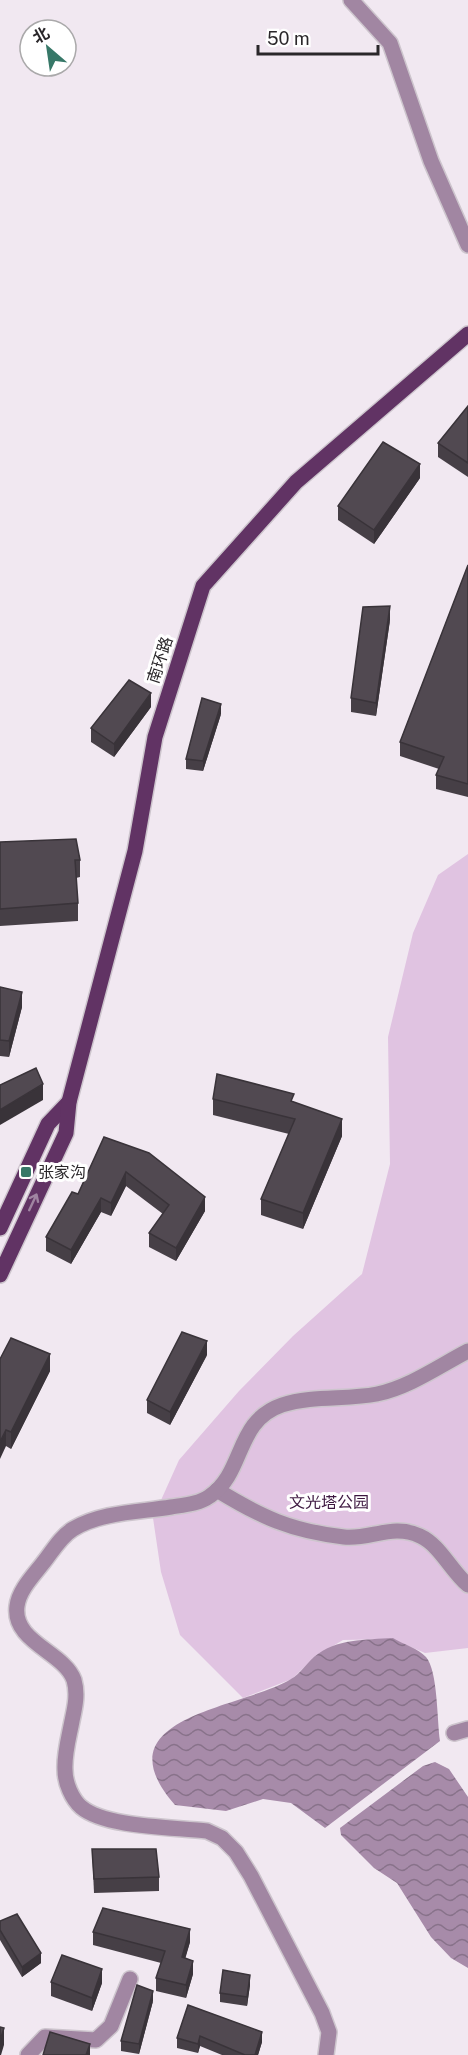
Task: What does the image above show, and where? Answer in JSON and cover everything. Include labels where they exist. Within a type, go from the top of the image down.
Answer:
[{"type":"main road","name":"南环路","points":[[0,1275],[66,1133],[69,1102],[135,851],[155,737],[203,586],[296,482],[468,334]]},
{"type":"main road","name":"南环路","points":[[0,1228],[48,1124],[69,1102]]},
{"type":"street","points":[[351,0],[390,43],[431,161],[468,245]]},
{"type":"street","points":[[0,1228],[17,1237]]},
{"type":"street","points":[[326,2055],[329,2032],[322,2013],[251,1876],[236,1852],[222,1838],[207,1830],[100,1817],[81,1807],[69,1791],[64,1772],[66,1751],[77,1701],[74,1680],[67,1668],[28,1636],[20,1622],[17,1607],[25,1587],[61,1539],[72,1529],[110,1516],[192,1504],[210,1497],[237,1459],[251,1426],[262,1414],[281,1405],[307,1400],[376,1394],[403,1386],[468,1351]]},
{"type":"street","points":[[217,1490],[261,1517],[289,1527],[346,1537],[401,1530],[422,1536],[468,1585]]},
{"type":"street","points":[[28,2055],[45,2037],[96,2040],[111,2026],[130,1979]]},
{"type":"green space","name":"文光塔公园","points":[[468,854],[468,1648],[425,1653],[392,1639],[343,1640],[316,1656],[292,1679],[243,1698],[180,1635],[161,1572],[153,1518],[179,1460],[239,1391],[293,1336],[362,1274],[390,1164],[388,1037],[413,933],[438,875]]},
{"type":"water","points":[[393,1638],[419,1652],[430,1664],[435,1684],[440,1741],[325,1828],[291,1803],[263,1799],[226,1811],[175,1805],[156,1775],[153,1752],[165,1734],[185,1720],[291,1679],[314,1657],[332,1646],[352,1641]]},
{"type":"water","points":[[435,1762],[449,1769],[468,1797],[468,1968],[451,1958],[431,1937],[397,1883],[374,1868],[341,1835],[340,1828],[423,1766]]},
{"type":"building","points":[[468,406],[468,463],[438,443]]},
{"type":"building","points":[[383,442],[420,464],[374,530],[338,506]]},
{"type":"building","points":[[468,565],[468,784],[436,775],[444,757],[400,742]]},
{"type":"building","points":[[390,606],[376,703],[351,698],[363,607]]},
{"type":"building","points":[[129,680],[151,693],[114,744],[91,728]]},
{"type":"building","points":[[202,698],[221,704],[203,761],[186,759]]},
{"type":"building","points":[[76,839],[80,860],[75,860],[78,903],[0,909],[0,842]]},
{"type":"building","points":[[0,987],[22,992],[9,1041],[0,1040]]},
{"type":"building","points":[[36,1068],[43,1084],[0,1110],[0,1085]]},
{"type":"building","points":[[217,1074],[294,1094],[291,1101],[342,1119],[303,1213],[261,1199],[295,1119],[213,1099]]},
{"type":"building","points":[[104,1137],[149,1153],[205,1197],[176,1248],[149,1233],[169,1205],[126,1172],[111,1203],[101,1198],[71,1250],[46,1237],[72,1192],[78,1194]]},
{"type":"building","points":[[182,1332],[207,1341],[170,1412],[147,1400]]},
{"type":"building","points":[[11,1338],[50,1354],[11,1432],[6,1430],[0,1442],[0,1359]]},
{"type":"building","points":[[92,1849],[156,1849],[159,1877],[94,1879]]},
{"type":"building","points":[[103,1908],[190,1929],[182,1957],[193,1961],[186,1985],[156,1978],[165,1951],[93,1932]]},
{"type":"building","points":[[17,1914],[41,1953],[22,1967],[0,1930],[0,1921]]},
{"type":"building","points":[[62,1955],[102,1969],[92,1998],[51,1982]]},
{"type":"building","points":[[223,1970],[250,1975],[247,1997],[220,1993]]},
{"type":"building","points":[[137,1985],[153,1991],[139,2044],[121,2041]]},
{"type":"building","points":[[188,2005],[262,2032],[255,2055],[245,2055],[200,2036],[198,2044],[177,2038]]},
{"type":"building","points":[[0,2027],[4,2028],[0,2040]]},
{"type":"building","points":[[50,2032],[90,2044],[86,2055],[43,2055]]},
{"type":"place","name":"张家沟","points":[[26,1172]]}]
